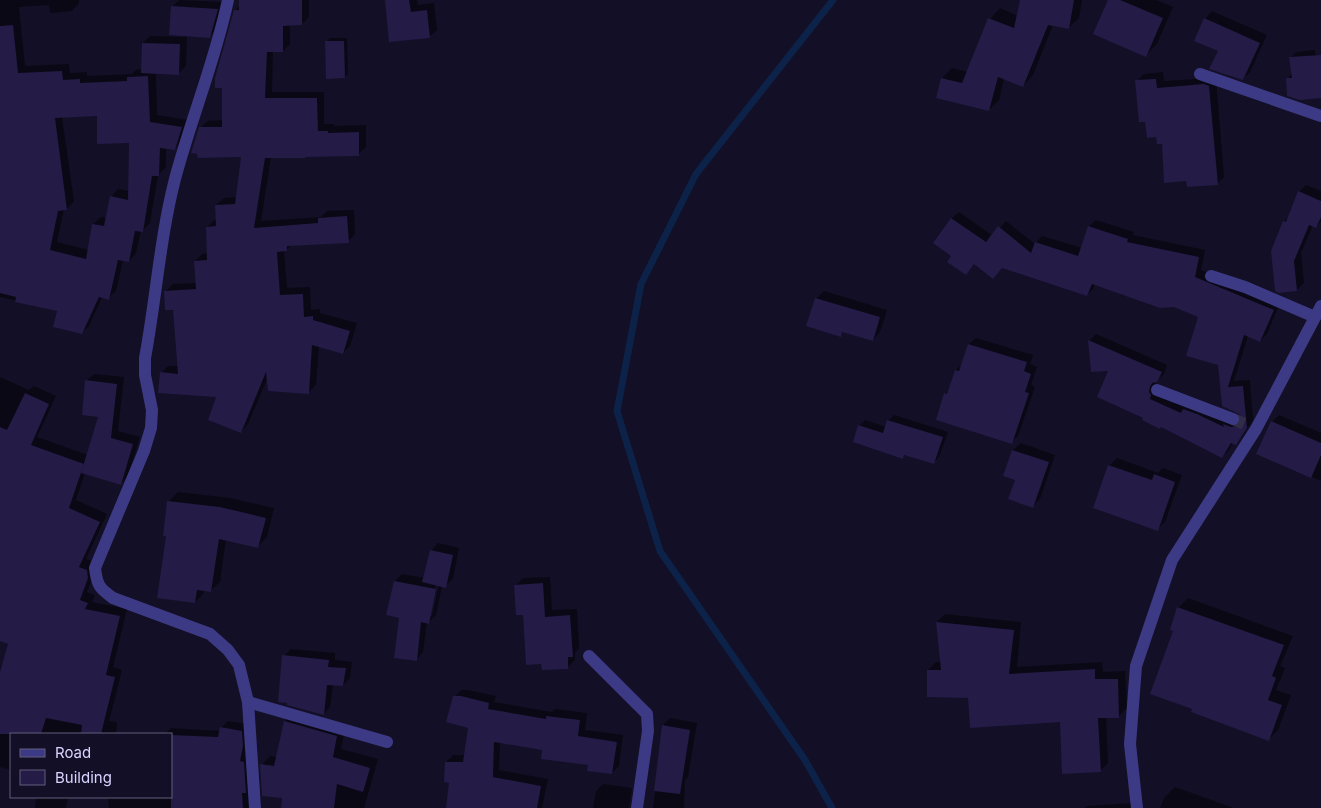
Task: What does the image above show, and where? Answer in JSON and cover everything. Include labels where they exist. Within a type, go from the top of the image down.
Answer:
[{"type":"street","points":[[228,0],[222,26],[175,178],[168,209],[144,358],[145,376],[152,410],[151,428],[144,451],[95,568],[97,581],[102,590],[113,598],[210,634],[228,650],[239,666],[248,702],[255,808]]},
{"type":"street","points":[[1200,74],[1321,116]]},
{"type":"street","points":[[1137,808],[1130,744],[1136,666],[1172,560],[1318,312],[1211,276]]},
{"type":"street","points":[[1157,390],[1233,419]]},
{"type":"street","points":[[589,656],[647,714],[648,731],[637,808]]},
{"type":"street","points":[[248,702],[387,742]]},
{"type":"building","points":[[239,0],[302,0],[302,25],[283,26],[283,52],[267,52],[265,98],[317,98],[318,131],[328,131],[328,133],[359,132],[359,156],[265,158],[254,228],[318,223],[318,218],[347,216],[349,243],[287,246],[287,251],[277,252],[280,295],[303,294],[304,317],[313,316],[313,320],[350,331],[343,354],[312,345],[309,394],[268,391],[266,372],[241,433],[208,420],[216,397],[158,393],[160,372],[178,374],[173,310],[165,310],[164,291],[196,289],[194,261],[207,260],[206,227],[216,226],[215,205],[235,204],[241,157],[198,158],[197,154],[191,153],[199,127],[222,127],[222,88],[215,88],[215,78],[234,10],[239,10]]},
{"type":"building","points":[[385,0],[409,0],[411,12],[427,10],[430,38],[389,42]]},
{"type":"building","points":[[1020,0],[1074,0],[1069,29],[1048,25],[1023,87],[998,77],[989,111],[936,98],[941,78],[962,83],[988,18],[1014,28]]},
{"type":"building","points":[[1108,0],[1120,0],[1163,18],[1146,57],[1093,34]]},
{"type":"building","points":[[171,6],[218,9],[210,38],[169,35]]},
{"type":"building","points":[[1204,18],[1260,43],[1243,80],[1209,69],[1218,51],[1194,41]]},
{"type":"building","points":[[13,25],[18,73],[62,71],[63,80],[80,79],[80,83],[127,81],[127,77],[148,76],[150,122],[182,127],[175,150],[160,148],[159,176],[152,176],[143,232],[135,231],[129,262],[118,260],[109,300],[99,297],[82,334],[53,327],[57,311],[15,302],[16,297],[0,293],[0,26]],"holes":[[[97,116],[97,144],[129,143],[128,200],[110,196],[104,226],[92,224],[86,259],[50,250],[58,211],[67,210],[55,118]]]},
{"type":"building","points":[[325,41],[344,41],[345,78],[326,79]]},
{"type":"building","points":[[142,43],[180,44],[179,75],[141,73]]},
{"type":"building","points":[[1321,55],[1321,98],[1300,100],[1287,96],[1286,78],[1292,78],[1289,57]]},
{"type":"building","points":[[1156,79],[1157,88],[1204,84],[1209,86],[1218,185],[1187,187],[1186,181],[1164,183],[1162,144],[1157,144],[1156,137],[1147,138],[1145,122],[1139,122],[1135,80]]},
{"type":"building","points":[[1298,191],[1321,201],[1321,217],[1316,228],[1309,225],[1294,261],[1297,291],[1279,293],[1275,291],[1271,251],[1283,221],[1286,222]]},
{"type":"building","points":[[951,218],[986,242],[998,226],[1031,253],[1035,242],[1078,256],[1088,226],[1128,239],[1127,242],[1199,257],[1195,277],[1274,310],[1260,342],[1244,335],[1228,387],[1243,386],[1247,428],[1236,445],[1231,443],[1222,458],[1097,397],[1108,371],[1091,372],[1088,340],[1162,372],[1157,382],[1152,383],[1150,387],[1150,399],[1181,413],[1183,409],[1197,414],[1224,427],[1223,424],[1231,427],[1238,426],[1241,418],[1239,414],[1222,406],[1218,365],[1186,356],[1198,317],[1174,307],[1160,308],[1092,284],[1087,296],[1002,268],[993,279],[974,264],[966,275],[947,262],[951,256],[933,243]]},
{"type":"building","points":[[815,298],[880,317],[873,341],[842,332],[841,337],[806,326]]},
{"type":"building","points":[[968,344],[1027,362],[1024,371],[1031,374],[1025,392],[1029,393],[1012,444],[936,420],[944,393],[947,394],[955,370],[959,371]]},
{"type":"building","points":[[85,380],[117,384],[111,438],[133,444],[121,485],[81,473],[98,417],[82,415]]},
{"type":"building","points":[[25,393],[49,404],[31,445],[84,464],[69,508],[100,522],[79,567],[87,570],[88,578],[80,600],[88,603],[85,609],[120,616],[106,675],[115,677],[101,733],[81,733],[82,725],[46,718],[41,733],[0,734],[0,672],[8,644],[0,641],[0,427],[7,430]]},
{"type":"building","points":[[887,420],[943,437],[934,464],[904,455],[903,459],[853,442],[858,425],[883,433]]},
{"type":"building","points":[[1271,421],[1321,443],[1321,455],[1311,478],[1256,454]]},
{"type":"building","points":[[1012,450],[1049,462],[1033,508],[1008,499],[1015,480],[1003,476]]},
{"type":"building","points":[[1108,465],[1152,480],[1154,474],[1175,482],[1158,531],[1093,508]]},
{"type":"building","points":[[167,501],[220,507],[266,518],[258,548],[219,539],[211,592],[197,590],[195,603],[157,598],[166,536],[163,536]]},
{"type":"building","points":[[430,550],[453,555],[446,588],[422,582]]},
{"type":"building","points":[[394,581],[436,589],[429,624],[421,622],[417,661],[394,658],[399,618],[386,615]]},
{"type":"building","points":[[543,583],[545,617],[570,615],[573,657],[568,657],[568,669],[542,670],[541,664],[526,665],[523,615],[516,615],[514,585]]},
{"type":"building","points":[[1177,607],[1284,645],[1272,676],[1276,678],[1268,700],[1282,705],[1269,741],[1191,712],[1192,709],[1150,694],[1173,631],[1170,630]]},
{"type":"building","points":[[936,622],[1014,630],[1009,674],[1095,669],[1095,679],[1118,679],[1119,718],[1098,718],[1101,772],[1062,774],[1060,722],[970,728],[968,698],[927,697],[927,670],[941,670]]},
{"type":"building","points":[[282,655],[329,660],[328,667],[346,668],[343,686],[327,685],[324,715],[278,702]]},
{"type":"building","points":[[453,696],[461,696],[489,703],[488,709],[546,719],[546,716],[580,720],[578,736],[617,742],[612,774],[587,771],[588,765],[541,759],[542,750],[494,742],[493,777],[541,786],[537,808],[446,808],[449,783],[444,782],[445,762],[463,762],[468,728],[446,722]]},
{"type":"building","points":[[284,721],[337,736],[333,757],[370,768],[363,792],[337,784],[334,808],[281,808],[282,798],[262,796],[260,764],[274,766]]},
{"type":"building","points":[[662,725],[690,730],[680,794],[654,791]]},
{"type":"building","points":[[220,727],[242,731],[243,746],[240,761],[244,762],[246,793],[242,793],[243,808],[171,808],[172,735],[218,737]]},
{"type":"waterway","points":[[832,808],[805,760],[660,551],[617,411],[641,284],[696,174],[833,0]]},
{"type":"tunnel","points":[[1233,419],[1247,425]]}]
